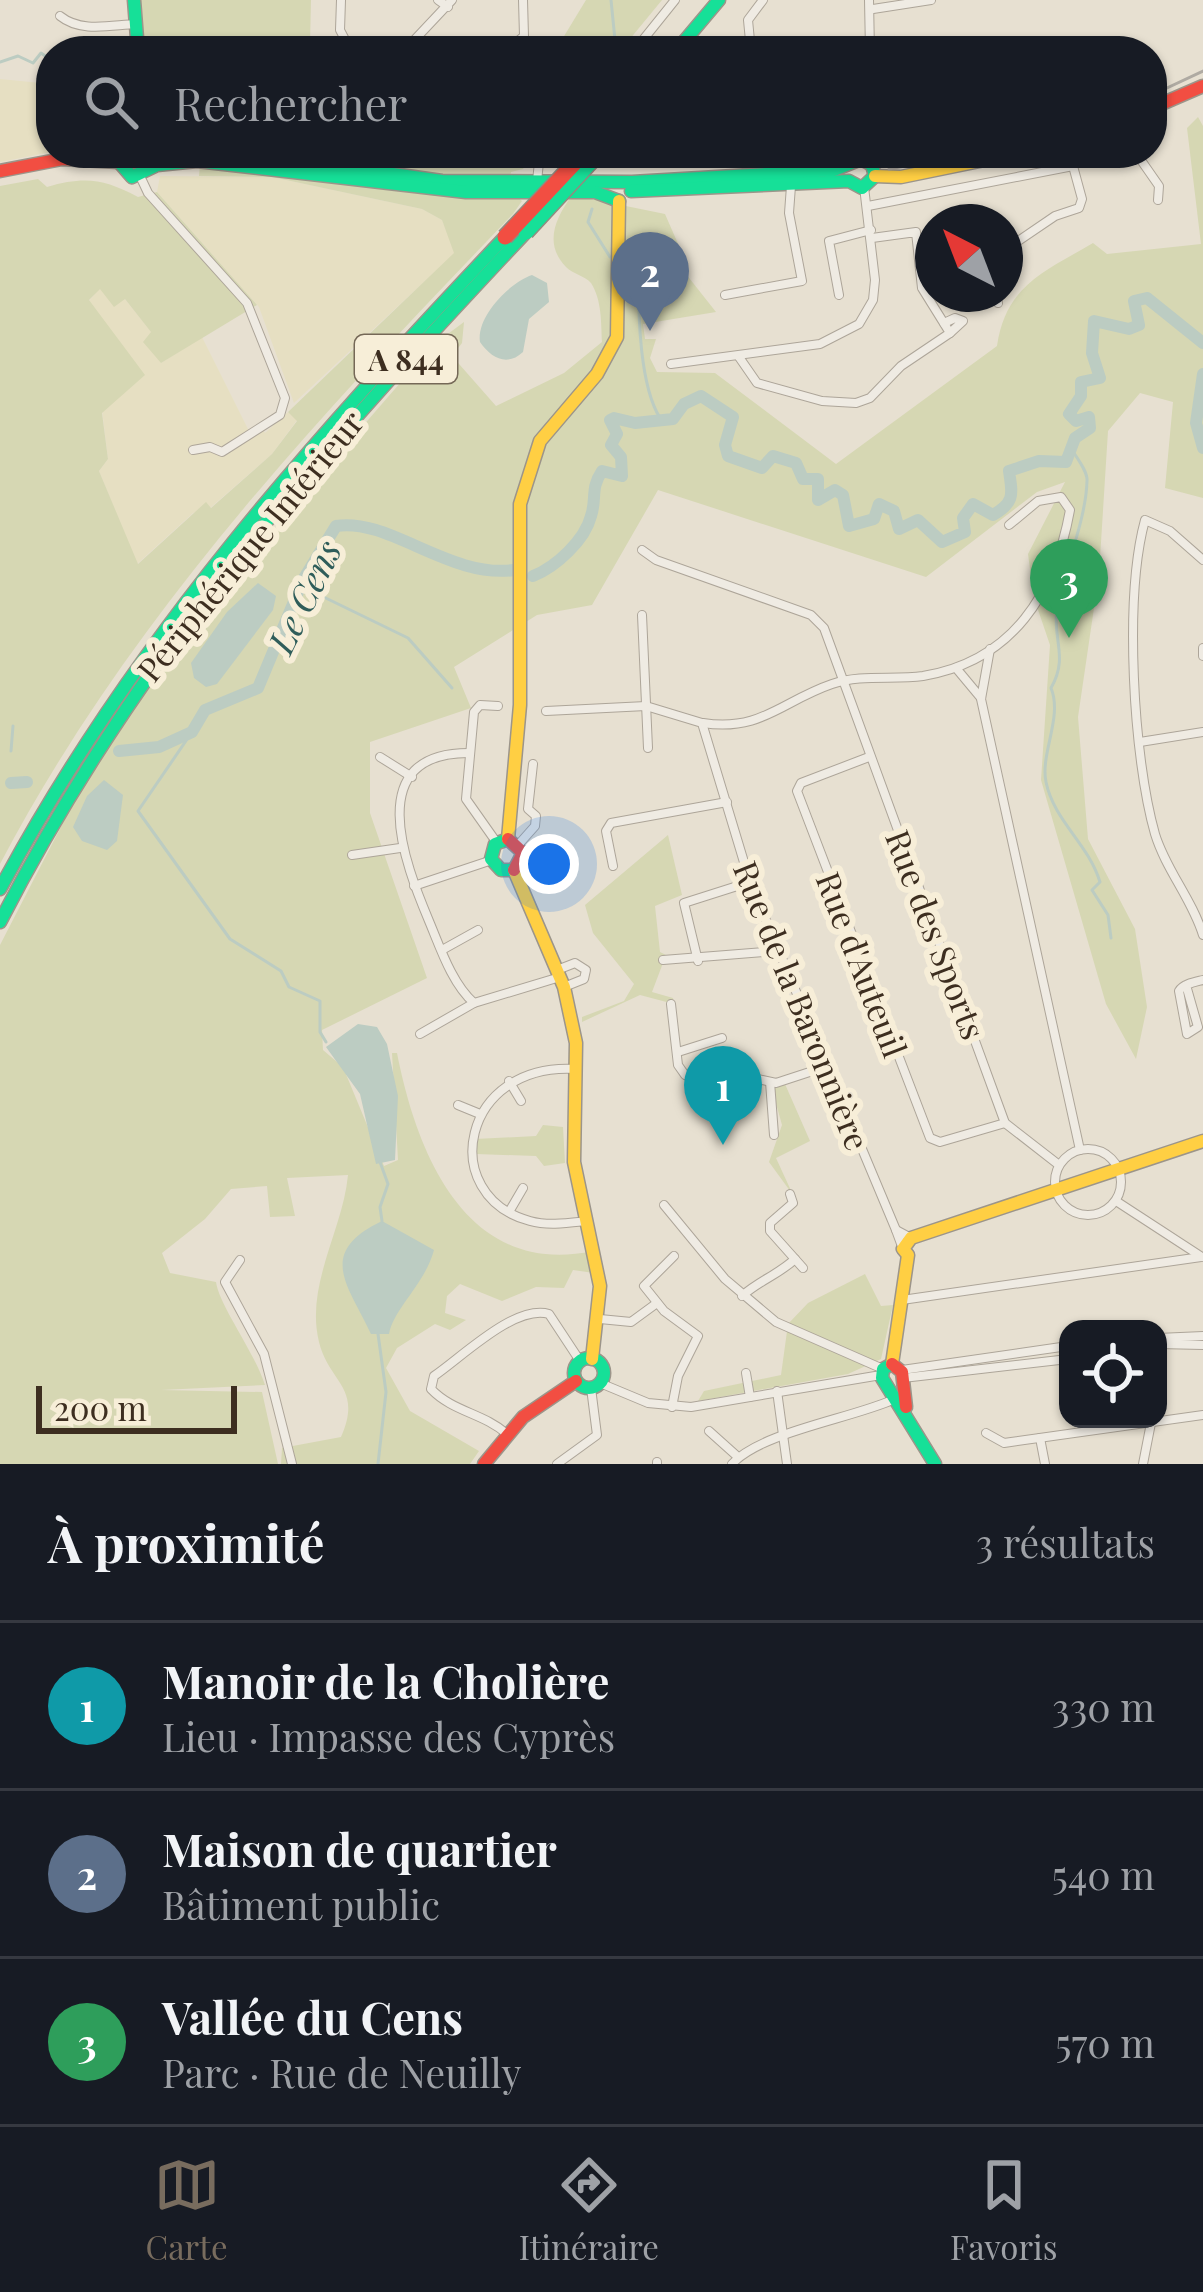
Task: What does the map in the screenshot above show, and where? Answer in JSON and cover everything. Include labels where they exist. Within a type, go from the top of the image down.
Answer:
[{"type":"main road","points":[[134,0],[137,36]]},
{"type":"main road","points":[[689,36],[719,0]]},
{"type":"main road","points":[[700,36],[730,0]]},
{"type":"main road","points":[[1167,102],[1203,86]]},
{"type":"main road","points":[[0,171],[36,164]]},
{"type":"main road","points":[[255,168],[421,188],[537,187]]},
{"type":"main road","points":[[350,168],[442,181],[620,190],[791,186],[859,178]]},
{"type":"main road","name":"A 844","points":[[0,889],[88,730],[194,581],[320,433],[570,168]]},
{"type":"main road","name":"Périphérique Intérieur","points":[[0,922],[90,753],[185,614],[360,408],[585,168]]},
{"type":"main road","points":[[859,178],[861,168]]},
{"type":"main road","points":[[620,190],[901,176],[942,168]]},
{"type":"main road","points":[[504,847],[523,859],[514,870],[502,871],[504,847],[520,705],[520,504],[540,440],[597,374],[617,338],[620,190]]},
{"type":"main road","points":[[514,870],[560,978],[577,1069],[574,1162],[598,1272],[600,1318],[586,1360],[589,1384]]},
{"type":"main road","points":[[935,1464],[894,1380],[908,1242],[1203,1141]]},
{"type":"main road","points":[[484,1464],[507,1434],[589,1384],[603,1368],[586,1360]]},
{"type":"street","points":[[341,0],[344,36]]},
{"type":"street","points":[[418,36],[450,3],[438,0]]},
{"type":"street","points":[[523,0],[523,36]]},
{"type":"street","points":[[646,36],[675,0]]},
{"type":"street","points":[[750,36],[748,20],[763,0]]},
{"type":"street","points":[[870,36],[871,4],[931,0]]},
{"type":"street","points":[[60,16],[70,24],[93,27],[136,24]]},
{"type":"street","points":[[146,168],[148,193],[251,311],[285,398],[280,415],[222,452],[210,447],[193,450]]},
{"type":"street","points":[[537,187],[539,168]]},
{"type":"street","points":[[868,206],[1063,168]]},
{"type":"street","points":[[1023,238],[1055,216],[1079,208],[1082,199],[1074,168]]},
{"type":"street","points":[[1146,168],[1159,186],[1158,200]]},
{"type":"street","points":[[671,364],[835,340],[859,324],[873,300],[868,206],[859,178]]},
{"type":"street","points":[[724,295],[802,281],[789,213],[791,186]]},
{"type":"street","points":[[839,295],[830,241],[915,232]]},
{"type":"street","points":[[937,312],[950,333]]},
{"type":"street","points":[[740,357],[757,383],[822,401],[856,403],[871,398],[901,366],[963,321],[955,318],[944,323]]},
{"type":"street","points":[[546,711],[646,706],[701,722],[766,719],[841,681],[917,676],[955,667],[990,648],[1046,595],[1070,510],[1061,496],[1052,496],[1009,525]]},
{"type":"street","points":[[1203,560],[1154,521],[1145,520],[1135,702],[1140,742],[1159,846],[1203,935]]},
{"type":"street","name":"Rue des Sports","points":[[643,550],[656,560],[811,615],[824,628],[1005,1123]]},
{"type":"street","points":[[642,615],[648,748]]},
{"type":"street","points":[[990,648],[981,699],[1080,1150]]},
{"type":"street","points":[[955,667],[981,699]]},
{"type":"street","points":[[498,706],[476,708],[468,806],[504,847]]},
{"type":"street","name":"Rue de la Baronnière","points":[[701,722],[776,951],[908,1242]]},
{"type":"street","points":[[1140,742],[1203,732]]},
{"type":"street","points":[[470,753],[437,760],[412,778],[399,803],[400,848],[414,886],[442,950],[474,1004]]},
{"type":"street","points":[[380,757],[412,778]]},
{"type":"street","name":"Rue d'Auteuil","points":[[869,757],[801,783],[797,791],[930,1138],[940,1142],[1005,1123]]},
{"type":"street","points":[[414,886],[504,847],[535,826],[536,816],[529,809],[533,764]]},
{"type":"street","points":[[614,866],[606,830],[610,824],[727,802]]},
{"type":"street","points":[[352,855],[400,848]]},
{"type":"street","points":[[698,961],[684,903],[750,882]]},
{"type":"street","points":[[442,950],[478,930]]},
{"type":"street","points":[[663,960],[698,961],[776,951]]},
{"type":"street","points":[[420,1034],[474,1004],[560,978]]},
{"type":"street","points":[[1186,985],[1198,1027],[1187,1034],[1179,991],[1186,985],[1203,980]]},
{"type":"street","points":[[671,1004],[680,1071],[704,1082],[740,1075],[788,1082],[828,1066]]},
{"type":"street","points":[[678,1052],[722,1038]]},
{"type":"street","points":[[577,1069],[538,1070],[508,1081],[480,1114],[473,1137],[476,1168],[488,1191],[509,1211],[545,1223],[588,1221]]},
{"type":"street","points":[[508,1081],[521,1100]]},
{"type":"street","points":[[770,1082],[774,1135]]},
{"type":"street","points":[[458,1105],[480,1114]]},
{"type":"street","points":[[1005,1123],[1059,1165]]},
{"type":"street","points":[[1080,1150],[1102,1152],[1119,1171],[1116,1201],[1106,1210],[1084,1216],[1072,1213],[1055,1193],[1059,1165],[1080,1150]]},
{"type":"street","points":[[509,1211],[524,1188]]},
{"type":"street","points":[[801,1213],[791,1199],[770,1223],[770,1231],[803,1268]]},
{"type":"street","points":[[1116,1201],[1202,1257]]},
{"type":"street","points":[[664,1205],[742,1296],[776,1322],[894,1380]]},
{"type":"street","points":[[672,1407],[679,1376],[698,1336],[657,1304],[645,1280],[674,1256]]},
{"type":"street","points":[[902,1300],[1202,1257]]},
{"type":"street","points":[[742,1296],[763,1276],[781,1272],[795,1259]]},
{"type":"street","points":[[240,1260],[226,1282],[264,1354],[292,1464]]},
{"type":"street","points":[[600,1318],[631,1322],[657,1304]]},
{"type":"street","points":[[507,1434],[480,1415],[442,1400],[431,1388],[434,1376],[515,1321],[540,1311],[549,1314],[586,1360]]},
{"type":"street","points":[[1167,1341],[1203,1341]]},
{"type":"street","points":[[709,1431],[735,1461],[783,1435],[863,1414],[894,1380],[1059,1347]]},
{"type":"street","points":[[557,1464],[596,1435],[589,1384],[672,1407],[1059,1360]]},
{"type":"street","points":[[746,1372],[750,1396]]},
{"type":"street","points":[[777,1391],[788,1464]]},
{"type":"street","points":[[1167,1421],[1203,1415]]},
{"type":"street","points":[[986,1433],[1004,1443],[1114,1428]]},
{"type":"street","points":[[1143,1464],[1150,1428]]},
{"type":"street","points":[[1040,1438],[1045,1464]]},
{"type":"shaded area","points":[[0,79],[36,83],[36,155],[0,162]]},
{"type":"shaded area","points":[[160,176],[272,177],[422,209],[442,220],[455,253],[294,403],[259,307],[157,192]]},
{"type":"shaded area","points":[[532,275],[547,283],[549,302],[529,319],[523,352],[500,359],[480,342],[483,322],[504,293]]},
{"type":"shaded area","points":[[100,288],[125,299],[152,333],[161,363],[202,337],[249,431],[259,423],[265,433],[288,412],[297,420],[272,454],[210,508],[193,513],[137,564],[99,471],[108,459],[89,301]]},
{"type":"shaded area","points":[[258,583],[276,596],[273,610],[217,684],[206,687],[194,678],[191,663],[227,612]]},
{"type":"shaded area","points":[[104,780],[123,795],[117,841],[107,850],[82,841],[73,827],[87,796]]},
{"type":"shaded area","points":[[358,1024],[377,1027],[387,1044],[398,1096],[395,1160],[376,1164],[360,1094],[326,1047]]},
{"type":"shaded area","points":[[382,1221],[434,1250],[389,1334],[371,1334],[347,1286],[343,1258],[361,1233]]},
{"type":"green space","points":[[137,0],[311,0],[310,36],[140,36]]},
{"type":"green space","points":[[586,0],[662,0],[632,36],[564,36]]},
{"type":"green space","points":[[1198,117],[1203,126],[1203,498],[1165,488],[1173,402],[1140,393],[1108,431],[1099,574],[1078,717],[1088,839],[1135,929],[1147,1007],[1136,1059],[1106,1004],[1041,780],[1050,645],[1034,598],[1028,554],[1065,482],[1037,492],[926,577],[658,490],[592,605],[537,615],[454,667],[471,708],[370,742],[370,813],[427,978],[322,1030],[323,1050],[343,1067],[384,1166],[398,1160],[392,1053],[397,1053],[418,1131],[435,1168],[455,1200],[481,1227],[512,1246],[549,1254],[593,1251],[594,1273],[573,1270],[564,1288],[536,1287],[502,1301],[460,1284],[447,1296],[445,1313],[466,1320],[450,1330],[435,1324],[397,1348],[386,1368],[410,1411],[479,1451],[470,1464],[281,1464],[282,1448],[341,1437],[347,1420],[346,1396],[324,1356],[316,1321],[321,1279],[348,1175],[287,1178],[295,1216],[270,1217],[267,1186],[231,1189],[205,1219],[162,1253],[170,1273],[216,1282],[265,1385],[161,1390],[262,1392],[278,1464],[0,1464],[0,945],[83,784],[186,630],[433,345],[464,322],[462,343],[452,356],[496,406],[564,373],[602,342],[595,290],[566,267],[555,249],[554,231],[566,204],[572,195],[665,214],[679,246],[682,269],[716,312],[643,324],[645,339],[656,339],[650,358],[657,372],[715,373],[836,464],[997,346],[1007,312],[1023,312],[1023,289],[1059,263],[1093,243],[1107,254],[1201,244],[1187,128]]},
{"type":"green space","points":[[200,168],[524,168],[511,172],[508,188],[522,201],[513,214],[300,442],[169,602],[108,686],[0,864],[0,186],[38,179],[47,187],[72,181],[104,183],[138,197],[157,192],[257,305],[161,363],[143,342],[151,332],[125,299],[114,307],[100,289],[89,300],[145,375],[102,413],[108,459],[99,471],[138,564],[206,502],[211,508],[272,454],[297,421],[288,412],[454,253],[442,220],[422,209],[272,177],[199,176]]},
{"type":"green space","points":[[668,835],[682,895],[655,906],[660,952],[666,955],[652,992],[673,998],[674,1004],[640,995],[582,1022],[582,1017],[624,1001],[634,984],[593,933],[585,905]]},
{"type":"green space","points":[[770,1082],[785,1084],[810,1141],[776,1158],[793,1195],[769,1162],[782,1125]]},
{"type":"green space","points":[[543,1125],[563,1127],[565,1163],[544,1166],[536,1156],[476,1154],[475,1139],[536,1136]]},
{"type":"green space","points":[[865,1274],[881,1306],[893,1305],[881,1359],[848,1374],[698,1401],[704,1391],[781,1375],[788,1324],[808,1303]]},
{"type":"waterway","points":[[611,0],[615,36]]},
{"type":"waterway","points":[[0,62],[18,56],[33,63],[36,59]]},
{"type":"waterway","points":[[592,209],[588,222],[610,257]]},
{"type":"waterway","points":[[639,278],[644,370],[660,418]]},
{"type":"waterway","name":"Le Cens","points":[[533,576],[560,559],[583,534],[602,471],[622,476],[621,457],[611,445],[617,434],[610,420],[614,418],[635,423],[673,419],[684,404],[701,396],[733,417],[725,445],[728,456],[762,468],[773,456],[796,463],[803,479],[818,479],[818,500],[835,490],[843,495],[849,526],[874,519],[879,504],[894,511],[899,529],[918,520],[942,542],[965,532],[963,518],[973,504],[993,515],[1006,506],[1011,491],[1009,471],[1039,461],[1066,462],[1075,438],[1090,428],[1089,417],[1076,421],[1069,414],[1081,396],[1081,382],[1100,378],[1092,353],[1094,321],[1129,329],[1139,325],[1134,301],[1147,298],[1203,343]]},
{"type":"waterway","name":"Le Cens","points":[[1203,374],[1196,423],[1203,448]]},
{"type":"waterway","points":[[1072,450],[1087,481],[1057,608],[1059,667],[1051,688],[1054,711],[1045,771],[1056,809],[1095,868],[1100,882],[1092,890],[1108,915],[1111,938]]},
{"type":"waterway","name":"Le Cens","points":[[119,751],[159,747],[192,732],[205,710],[258,688],[303,580],[336,526],[377,530],[466,566],[514,570]]},
{"type":"waterway","points":[[301,586],[408,638],[452,688]]},
{"type":"waterway","points":[[11,751],[13,726]]},
{"type":"waterway","points":[[192,732],[138,811],[230,939],[281,971],[289,987],[320,1001],[320,1032],[326,1042]]},
{"type":"waterway","name":"Le Cens","points":[[11,783],[27,782]]},
{"type":"waterway","points":[[380,1162],[388,1184],[380,1207],[382,1221]]},
{"type":"waterway","points":[[378,1334],[386,1392],[378,1464]]},
{"type":"tram line","points":[[1167,88],[1203,71]]},
{"type":"tram line","points":[[889,169],[894,168]]},
{"type":"traffic: fast","points":[[134,0],[137,36]]},
{"type":"traffic: fast","points":[[689,36],[719,0]]},
{"type":"traffic: fast","points":[[124,168],[132,177],[151,168]]},
{"type":"traffic: fast","points":[[258,168],[466,192],[595,192],[619,201]]},
{"type":"traffic: fast","points":[[351,168],[442,181],[632,182],[839,168]]},
{"type":"traffic: fast","points":[[526,232],[585,168]]},
{"type":"traffic: fast","points":[[873,168],[875,176]]},
{"type":"traffic: fast","points":[[631,191],[849,181],[862,188],[875,176]]},
{"type":"traffic: fast","points":[[0,922],[54,823],[173,642],[305,476],[526,232]]},
{"type":"traffic: fast","points":[[0,889],[108,710],[230,546],[363,390],[505,237]]},
{"type":"traffic: fast","points":[[508,839],[495,844],[491,859],[501,870],[514,870]]},
{"type":"traffic: fast","points":[[589,1358],[600,1362],[604,1373],[600,1384],[589,1388],[578,1384],[574,1373],[578,1362],[589,1358]]},
{"type":"traffic: fast","points":[[892,1364],[883,1369],[882,1378],[935,1464]]},
{"type":"traffic: slow","points":[[875,176],[901,177],[945,168]]},
{"type":"traffic: slow","points":[[508,839],[520,705],[520,504],[540,441],[597,374],[617,337],[619,201]]},
{"type":"traffic: slow","points":[[514,870],[564,987],[576,1043],[574,1162],[600,1286],[592,1359]]},
{"type":"traffic: slow","points":[[892,1364],[908,1255],[903,1249],[911,1238],[1203,1141]]},
{"type":"traffic: jam","points":[[1167,102],[1203,86]]},
{"type":"traffic: jam","points":[[0,171],[36,164]]},
{"type":"traffic: jam","points":[[505,237],[570,168]]},
{"type":"traffic: jam","points":[[508,839],[523,853],[514,870]]},
{"type":"traffic: jam","points":[[892,1364],[902,1372],[906,1407]]},
{"type":"traffic: jam","points":[[484,1464],[523,1417],[576,1381]]},
{"type":"place","name":"Maison de quartier","points":[[650,331]]},
{"type":"place","name":"Vallée du Cens","points":[[1069,638]]},
{"type":"place","name":"Manoir de la Cholière","points":[[723,1145]]}]
